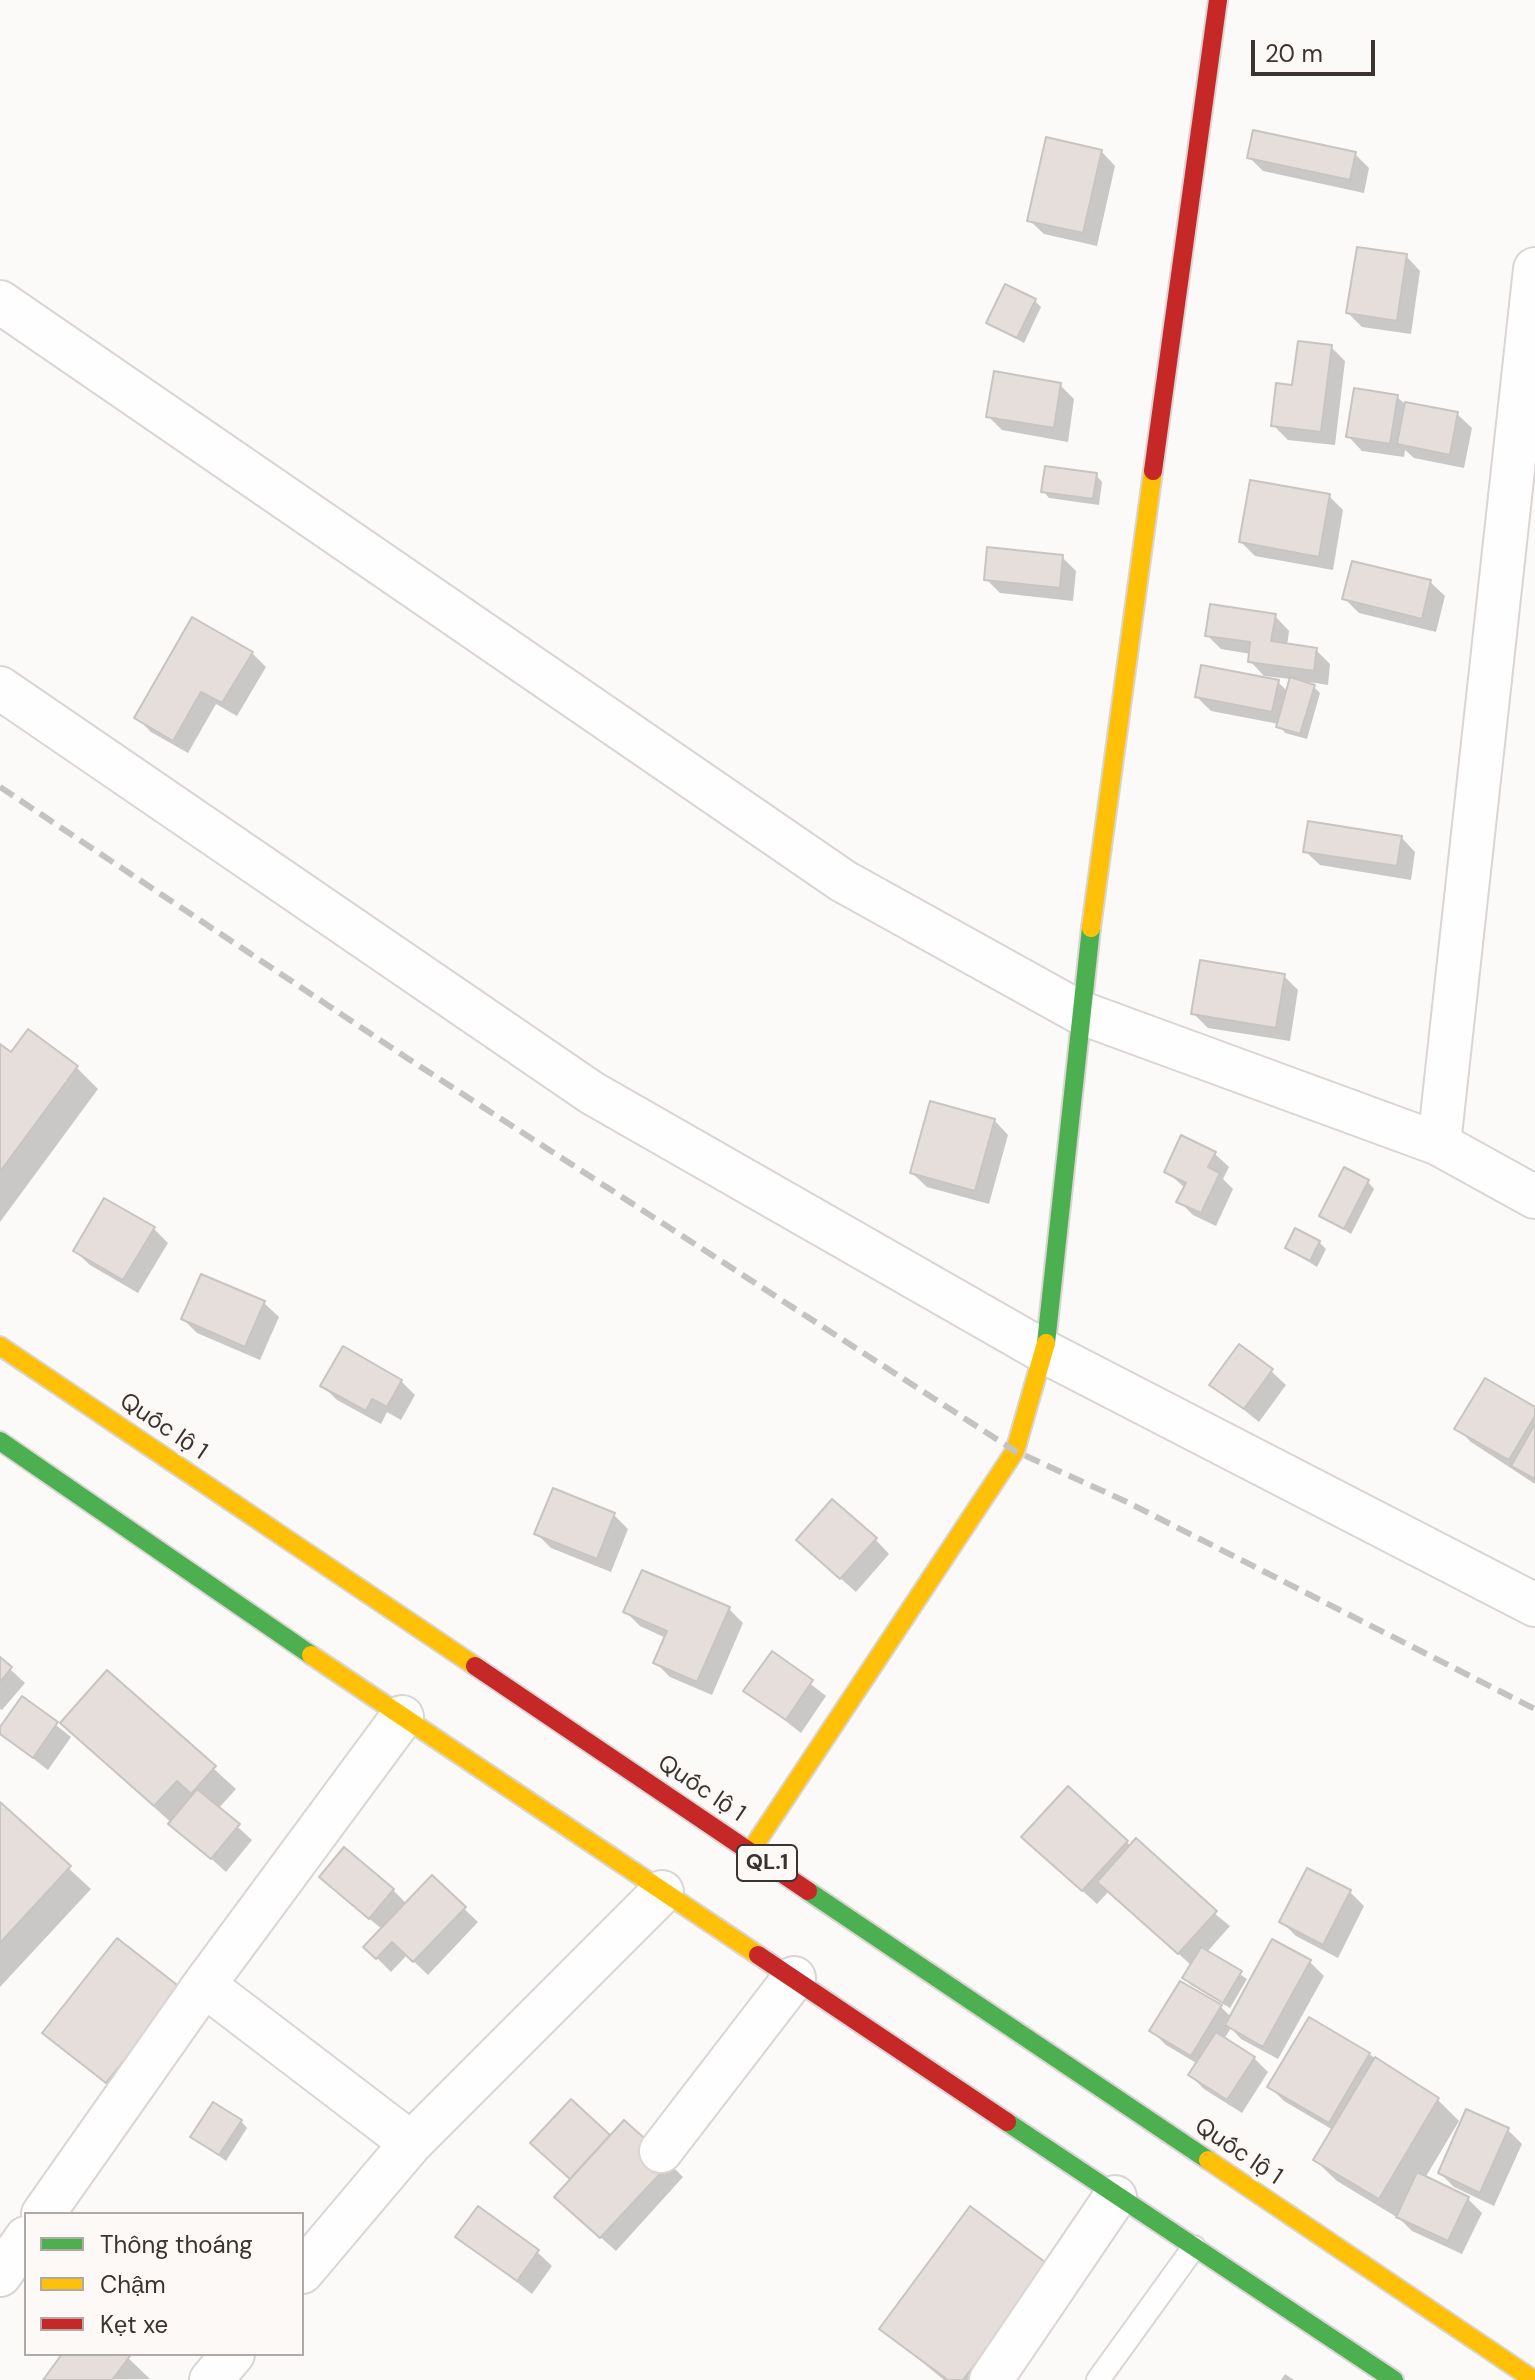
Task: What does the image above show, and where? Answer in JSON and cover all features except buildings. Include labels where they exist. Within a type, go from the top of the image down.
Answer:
[{"type":"main road","points":[[750,1852],[1015,1451],[1045,1352],[1079,1012],[1218,0]]},
{"type":"main road","name":"Quốc lộ 1","points":[[0,1346],[1534,2380]]},
{"type":"main road","points":[[0,1441],[402,1717],[794,1978],[1115,2197],[1394,2380]]},
{"type":"street","points":[[1439,1144],[1535,269]]},
{"type":"street","points":[[0,302],[843,881],[1079,1012],[1439,1144],[1535,1197]]},
{"type":"street","points":[[0,688],[592,1093],[1045,1352],[1535,1605]]},
{"type":"street","points":[[44,2212],[204,1985],[402,1717]]},
{"type":"street","points":[[304,2270],[411,2143],[662,1892]]},
{"type":"street","points":[[661,2151],[794,1978]]},
{"type":"street","points":[[204,1985],[411,2143]]},
{"type":"street","points":[[991,2380],[1115,2197]]},
{"type":"street","points":[[0,2275],[24,2241]]},
{"type":"street","points":[[211,2380],[231,2356]]},
{"type":"lane","points":[[1098,2380],[1194,2247]]},
{"type":"railway","points":[[0,787],[407,1058],[1015,1451],[1127,1502],[1535,1709]]},
{"type":"traffic: fast","points":[[1046,1343],[1091,928]]},
{"type":"traffic: fast","points":[[0,1441],[311,1655]]},
{"type":"traffic: fast","points":[[808,1891],[1208,2160]]},
{"type":"traffic: fast","points":[[1007,2122],[1394,2380]]},
{"type":"traffic: slow","points":[[1091,928],[1153,471]]},
{"type":"traffic: slow","points":[[750,1852],[1015,1451],[1046,1343]]},
{"type":"traffic: slow","points":[[0,1346],[475,1666]]},
{"type":"traffic: slow","points":[[311,1655],[758,1955]]},
{"type":"traffic: slow","points":[[1208,2160],[1534,2380]]},
{"type":"traffic: jam","points":[[1153,471],[1218,0]]},
{"type":"traffic: jam","points":[[475,1666],[808,1891]]},
{"type":"traffic: jam","points":[[758,1955],[1007,2122]]}]
